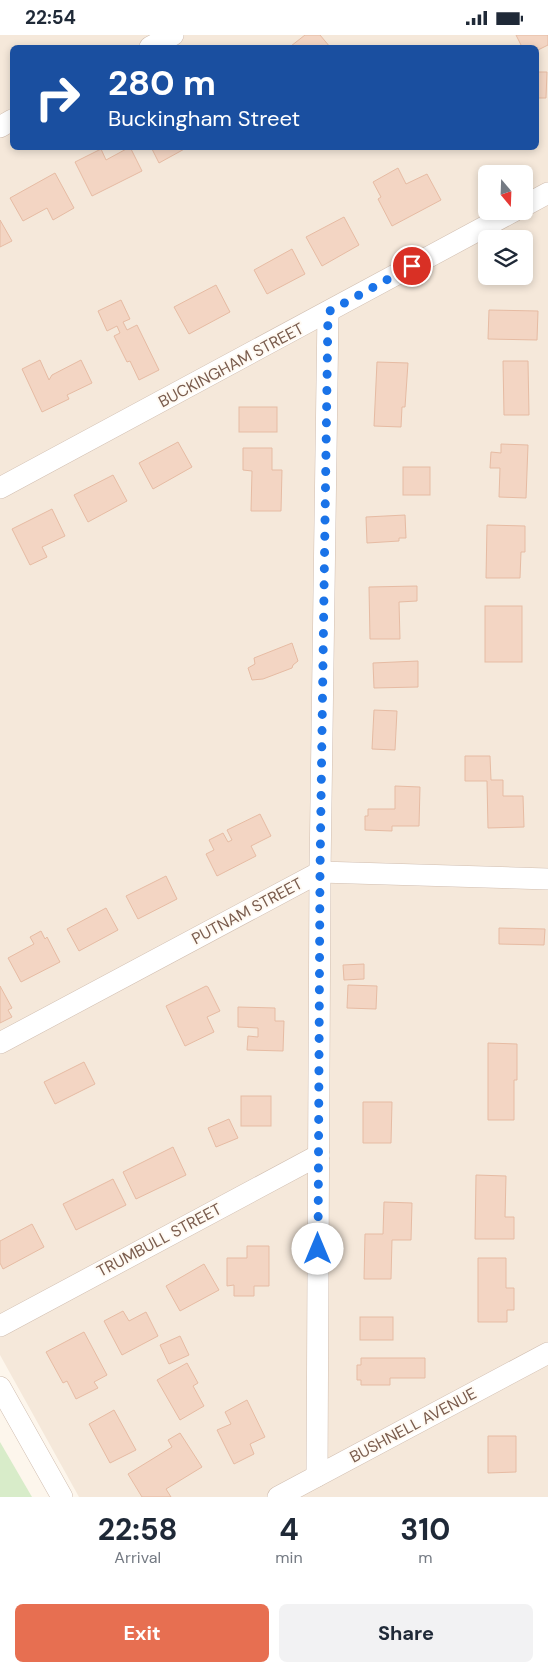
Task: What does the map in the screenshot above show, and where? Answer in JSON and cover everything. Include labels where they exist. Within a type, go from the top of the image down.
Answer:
[{"type":"street","points":[[154,45],[173,35]]},
{"type":"street","points":[[533,201],[548,193]]},
{"type":"street","name":"BUCKINGHAM STREET","points":[[0,488],[497,220]]},
{"type":"street","points":[[317,1476],[320,872],[328,312]]},
{"type":"street","name":"PUTNAM STREET","points":[[0,1043],[320,872],[548,879]]},
{"type":"street","name":"TRUMBULL STREET","points":[[0,1326],[319,1155]]},
{"type":"street","name":"BUSHNELL AVENUE","points":[[278,1497],[548,1353]]},
{"type":"street","points":[[0,1387],[62,1497]]},
{"type":"shaded area","points":[[0,35],[548,35],[548,1497],[79,1497],[0,1355]]},
{"type":"green space","points":[[0,1442],[32,1497],[0,1497]]},
{"type":"building","points":[[305,35],[320,35],[328,45],[292,45]]},
{"type":"building","points":[[516,35],[548,35],[548,45],[539,50],[539,45],[521,45]]},
{"type":"building","points":[[539,72],[547,72],[546,98],[539,98]]},
{"type":"building","points":[[99,150],[101,150],[106,160],[124,150],[132,150],[142,171],[92,196],[75,162]]},
{"type":"building","points":[[152,150],[183,150],[159,163]]},
{"type":"building","points":[[398,168],[406,184],[427,174],[441,200],[392,226],[378,199],[381,197],[373,182]]},
{"type":"building","points":[[55,173],[74,208],[53,220],[47,208],[23,221],[10,198]]},
{"type":"building","points":[[344,217],[359,245],[322,266],[306,237]]},
{"type":"building","points":[[0,220],[12,241],[0,247]]},
{"type":"building","points":[[292,249],[305,274],[267,294],[254,270]]},
{"type":"building","points":[[216,285],[230,312],[189,334],[174,307]]},
{"type":"building","points":[[121,300],[130,319],[123,322],[127,330],[137,325],[159,370],[139,380],[130,361],[127,362],[114,336],[120,333],[117,326],[107,331],[98,311]]},
{"type":"building","points":[[489,310],[538,311],[537,340],[488,339]]},
{"type":"building","points":[[40,360],[49,380],[52,375],[81,360],[92,383],[67,395],[69,399],[42,412],[22,369]]},
{"type":"building","points":[[503,361],[528,361],[529,415],[504,415]]},
{"type":"building","points":[[377,362],[408,363],[405,407],[402,407],[401,427],[374,426]]},
{"type":"building","points":[[239,407],[277,407],[277,432],[239,432]]},
{"type":"building","points":[[178,442],[192,467],[153,489],[139,463]]},
{"type":"building","points":[[501,444],[528,445],[526,498],[499,497],[500,468],[490,468],[491,452],[501,453]]},
{"type":"building","points":[[243,448],[272,448],[272,470],[282,470],[281,511],[251,511],[252,471],[243,470]]},
{"type":"building","points":[[403,467],[430,467],[430,495],[403,495]]},
{"type":"building","points":[[113,475],[127,501],[88,522],[74,495]]},
{"type":"building","points":[[52,509],[65,536],[42,547],[47,557],[30,565],[12,529]]},
{"type":"building","points":[[405,515],[406,538],[399,538],[399,541],[367,543],[366,517]]},
{"type":"building","points":[[487,525],[525,526],[525,552],[521,552],[520,578],[486,578]]},
{"type":"building","points":[[417,586],[417,601],[399,602],[400,639],[370,639],[369,587]]},
{"type":"building","points":[[485,606],[522,606],[522,662],[485,662]]},
{"type":"building","points":[[292,643],[298,661],[292,668],[263,679],[252,680],[248,668],[255,664],[254,658]]},
{"type":"building","points":[[418,661],[418,687],[374,688],[373,663]]},
{"type":"building","points":[[374,710],[397,711],[395,750],[372,749]]},
{"type":"building","points":[[465,756],[490,756],[491,780],[503,780],[503,796],[523,796],[524,827],[488,828],[487,781],[465,781]]},
{"type":"building","points":[[395,786],[420,787],[419,826],[392,826],[392,831],[365,830],[365,816],[368,816],[368,809],[395,809]]},
{"type":"building","points":[[260,814],[271,836],[251,846],[256,856],[217,876],[206,854],[214,850],[209,840],[223,833],[228,842],[232,840],[227,830]]},
{"type":"building","points":[[166,876],[177,899],[138,919],[126,896]]},
{"type":"building","points":[[106,908],[118,930],[79,951],[67,929]]},
{"type":"building","points":[[499,928],[545,929],[544,945],[499,944]]},
{"type":"building","points":[[41,931],[45,939],[47,937],[60,962],[21,982],[8,958],[34,944],[30,937]]},
{"type":"building","points":[[364,964],[364,979],[344,980],[343,965]]},
{"type":"building","points":[[348,985],[377,986],[376,1009],[347,1008]]},
{"type":"building","points":[[0,986],[12,1008],[8,1010],[12,1017],[0,1023]]},
{"type":"building","points":[[206,986],[220,1011],[207,1017],[214,1032],[185,1046],[166,1006]]},
{"type":"building","points":[[238,1007],[275,1008],[275,1021],[284,1021],[283,1051],[247,1050],[248,1036],[258,1037],[258,1028],[238,1027]]},
{"type":"building","points":[[488,1043],[517,1044],[517,1080],[514,1080],[514,1120],[488,1120]]},
{"type":"building","points":[[84,1062],[95,1084],[55,1104],[44,1082]]},
{"type":"building","points":[[241,1096],[271,1096],[271,1126],[241,1126]]},
{"type":"building","points":[[363,1102],[392,1102],[391,1143],[363,1143]]},
{"type":"building","points":[[229,1119],[238,1138],[216,1147],[208,1128]]},
{"type":"building","points":[[173,1147],[186,1175],[136,1199],[123,1172]]},
{"type":"building","points":[[476,1175],[506,1176],[505,1217],[514,1217],[514,1239],[475,1239]]},
{"type":"building","points":[[113,1179],[126,1205],[76,1230],[63,1204]]},
{"type":"building","points":[[384,1202],[412,1203],[411,1240],[392,1240],[391,1279],[364,1279],[365,1234],[383,1234]]},
{"type":"building","points":[[32,1224],[44,1247],[3,1269],[0,1263],[0,1241]]},
{"type":"building","points":[[247,1246],[269,1246],[269,1286],[254,1286],[254,1296],[234,1296],[234,1285],[227,1286],[227,1258],[247,1258]]},
{"type":"building","points":[[478,1258],[506,1258],[506,1288],[514,1288],[514,1310],[507,1310],[507,1322],[478,1322]]},
{"type":"building","points":[[204,1264],[219,1290],[180,1311],[166,1286]]},
{"type":"building","points":[[123,1311],[129,1321],[146,1312],[158,1336],[122,1355],[104,1321]]},
{"type":"building","points":[[360,1317],[393,1317],[393,1340],[360,1340]]},
{"type":"building","points":[[84,1332],[107,1375],[94,1382],[98,1388],[76,1399],[67,1381],[63,1383],[46,1352]]},
{"type":"building","points":[[180,1336],[189,1355],[169,1364],[160,1345]]},
{"type":"building","points":[[361,1358],[425,1358],[425,1378],[390,1378],[390,1385],[361,1385],[361,1380],[357,1380],[357,1365],[361,1365]]},
{"type":"building","points":[[187,1363],[198,1383],[193,1386],[204,1406],[180,1420],[157,1380]]},
{"type":"building","points":[[247,1400],[265,1437],[250,1444],[254,1454],[234,1464],[217,1430],[231,1424],[225,1412]]},
{"type":"building","points":[[114,1410],[136,1450],[110,1463],[89,1424]]},
{"type":"building","points":[[180,1433],[202,1467],[166,1489],[171,1497],[142,1497],[128,1474],[172,1447],[168,1440]]},
{"type":"building","points":[[488,1436],[516,1436],[516,1472],[488,1473]]},
{"type":"route","points":[[318,1249],[320,872],[328,312],[412,266]]}]
